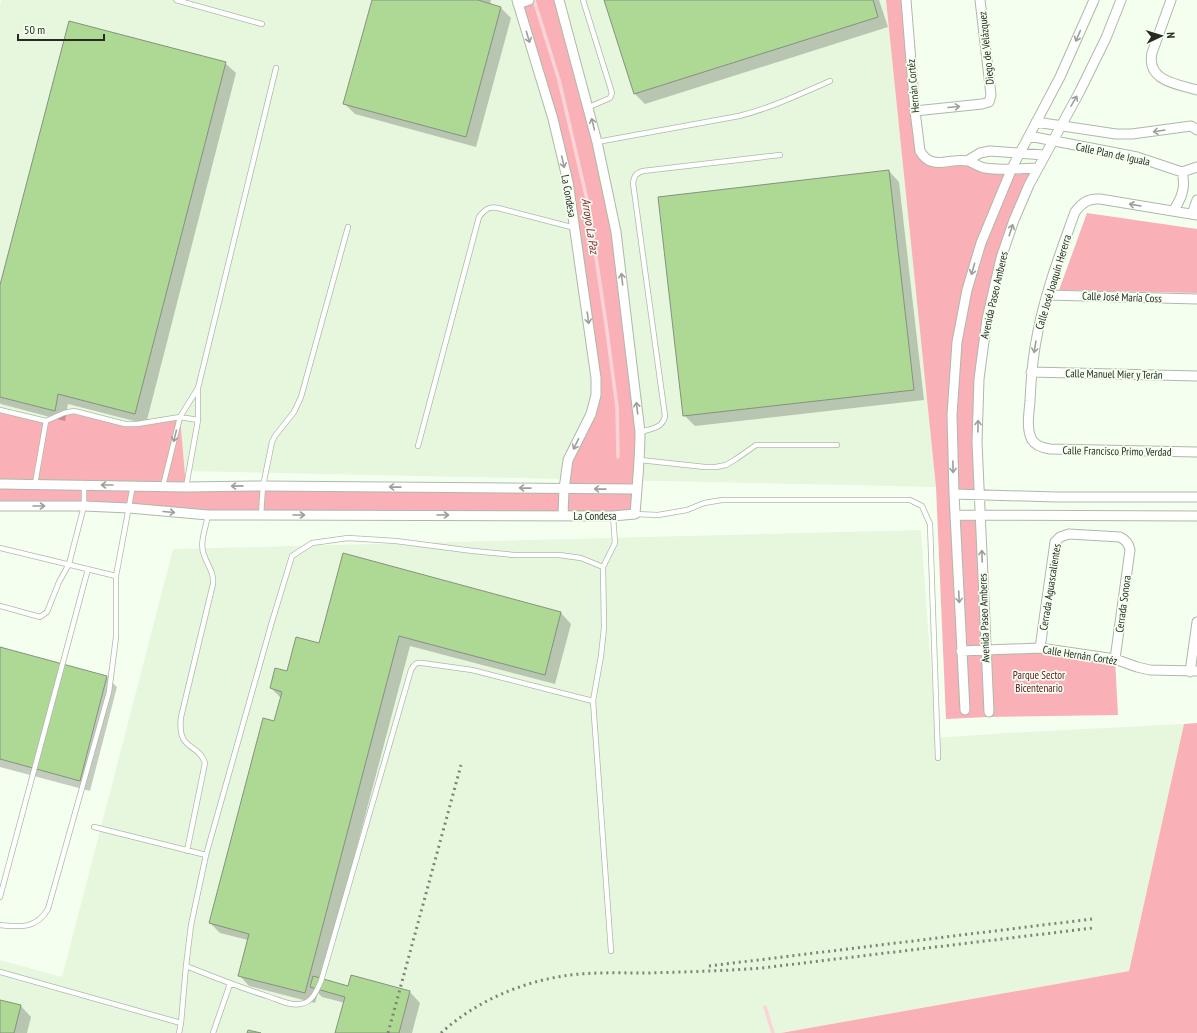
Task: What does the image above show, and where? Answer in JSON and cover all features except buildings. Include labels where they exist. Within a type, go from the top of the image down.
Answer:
[{"type":"street","points":[[518,2],[528,0]]},
{"type":"street","points":[[559,0],[598,142],[616,232],[640,432],[640,460],[636,489],[635,514]]},
{"type":"street","name":"Hernán Cortéz","points":[[906,0],[915,111],[920,151],[928,161],[935,163],[967,161]]},
{"type":"street","name":"Diego de Velázquez","points":[[915,111],[989,102],[991,95],[980,0]]},
{"type":"street","points":[[965,710],[954,494],[952,415],[957,342],[967,290],[981,243],[1012,168],[1060,77],[1094,0]]},
{"type":"street","name":"Avenida Paseo Amberes","points":[[988,712],[977,442],[979,379],[986,319],[1001,258],[1014,220],[1038,168],[1080,91],[1103,44],[1121,0]]},
{"type":"street","points":[[1171,0],[1152,53],[1152,67],[1154,72],[1161,78],[1197,90]]},
{"type":"street","name":"La Condesa","points":[[518,2],[553,119],[568,182],[596,378],[596,396],[591,414],[568,460],[564,489],[563,516],[613,516],[635,514]]},
{"type":"street","points":[[1194,128],[1197,119]]},
{"type":"street","name":"Calle Plan de Iguala","points":[[1036,122],[1116,134],[1145,134],[1194,128]]},
{"type":"street","name":"Calle Plan de Iguala","points":[[1028,136],[1138,157],[1182,172]]},
{"type":"street","points":[[967,161],[984,152],[1045,155]]},
{"type":"street","points":[[967,161],[986,169],[1038,168]]},
{"type":"street","points":[[1197,167],[1182,172],[1184,185],[1183,192],[1179,203],[1173,211],[1194,215],[1197,200]]},
{"type":"street","name":"Calle José Joaquín Hererra","points":[[1037,445],[1033,441],[1030,433],[1029,422],[1031,372],[1037,332],[1047,295],[1075,212],[1081,204],[1094,198],[1173,211]]},
{"type":"street","name":"Calle José María Coss","points":[[1047,295],[1197,299]]},
{"type":"street","name":"Calle Manuel Mier y Terán","points":[[1031,372],[1197,376]]},
{"type":"street","name":"Calle Francisco Primo Verdad","points":[[1037,445],[1050,449],[1197,452]]},
{"type":"street","points":[[0,484],[186,487],[263,486],[636,489]]},
{"type":"street","points":[[954,494],[1056,497],[1197,497]]},
{"type":"street","points":[[0,506],[84,506],[129,508],[208,515],[563,516]]},
{"type":"street","points":[[955,515],[1197,516]]},
{"type":"street","name":"Cerrada Sonora","points":[[1069,534],[1120,536],[1129,544],[1130,550],[1115,659]]},
{"type":"street","name":"Cerrada Aguascalientes","points":[[1040,648],[1055,542],[1060,537],[1069,534]]},
{"type":"street","points":[[1193,672],[1197,622]]},
{"type":"street","name":"Calle Hernán Cortéz","points":[[962,651],[1040,648],[1115,659],[1150,670],[1193,672]]},
{"type":"lane","points":[[176,0],[262,24]]},
{"type":"lane","points":[[583,0],[612,93],[610,98],[589,107]]},
{"type":"lane","points":[[186,487],[198,420],[198,388],[276,68]]},
{"type":"lane","points":[[598,142],[759,111],[782,103],[830,81]]},
{"type":"lane","points":[[640,432],[658,427],[664,420],[665,416],[634,191],[634,177],[637,173],[643,171],[780,155]]},
{"type":"lane","points":[[418,446],[479,217],[483,211],[493,207],[575,228]]},
{"type":"lane","points":[[261,515],[263,486],[272,442],[294,412],[301,397],[348,227]]},
{"type":"lane","points":[[163,486],[180,417],[198,388]]},
{"type":"lane","points":[[0,410],[46,421],[64,413],[74,411],[131,425],[180,417],[198,420]]},
{"type":"lane","points":[[35,484],[46,421]]},
{"type":"lane","points":[[640,460],[716,467],[726,465],[756,445],[837,445]]},
{"type":"lane","points":[[0,606],[38,616],[43,616],[47,612],[59,582],[69,564],[84,506],[84,485]]},
{"type":"lane","points":[[0,925],[17,927],[36,923],[43,918],[48,909],[109,692],[116,638],[116,576],[133,485]]},
{"type":"lane","points":[[635,514],[658,514],[687,510],[704,503],[722,500],[910,500],[922,506],[930,524],[938,758]]},
{"type":"lane","points":[[186,851],[205,763],[203,757],[185,742],[181,736],[179,728],[214,584],[212,570],[202,550],[208,515]]},
{"type":"lane","points":[[611,951],[593,701],[601,656],[604,628],[603,567],[615,543],[613,516]]},
{"type":"lane","points":[[179,1033],[190,925],[206,856],[270,625],[292,556],[312,543],[348,538],[396,541],[514,555],[559,555],[581,558],[603,567]]},
{"type":"lane","points":[[0,548],[116,576]]},
{"type":"lane","points":[[0,896],[88,569]]},
{"type":"lane","points":[[186,966],[230,984],[289,1003],[299,1004],[307,1002],[318,989],[414,664],[422,663],[472,670],[593,701]]},
{"type":"lane","points":[[94,827],[206,856]]},
{"type":"lane","points":[[0,972],[181,1023]]},
{"type":"lane","points":[[213,1033],[230,984]]},
{"type":"shaded area","points":[[1,0],[886,0],[936,487],[0,467]]},
{"type":"shaded area","points":[[921,530],[936,738],[1184,724],[1129,971],[781,1033],[0,1033],[0,960],[62,977],[173,549]]},
{"type":"green space","points":[[517,0],[559,0],[616,232],[640,432],[635,514],[261,515],[0,506],[0,410],[45,421],[69,411],[125,424],[180,417],[186,487],[564,489],[567,465],[596,395],[568,182]]},
{"type":"green space","name":"Parque Sector Bicentenario","points":[[886,0],[906,0],[920,151],[929,161],[967,161],[986,169],[1038,168],[1014,220],[986,322],[979,379],[979,494],[954,494],[955,515],[980,515],[986,651],[1040,648],[1115,659],[1118,715],[946,719],[936,487]]},
{"type":"green space","points":[[1087,213],[1197,229],[1197,293],[1059,290]]},
{"type":"green space","points":[[1197,723],[1197,1033],[781,1033],[1129,971],[1184,724]]},
{"type":"waterway","name":"Arroyo La Paz","points":[[534,0],[559,80],[588,204],[617,407],[618,457]]},
{"type":"waterway","name":"Arroyo La Paz","points":[[765,1007],[773,1033]]},
{"type":"railway","points":[[388,1033],[461,765]]},
{"type":"railway","points":[[709,966],[1092,919]]},
{"type":"railway","points":[[441,1033],[469,1011],[501,994],[535,982],[570,975],[762,968],[1093,928]]}]
